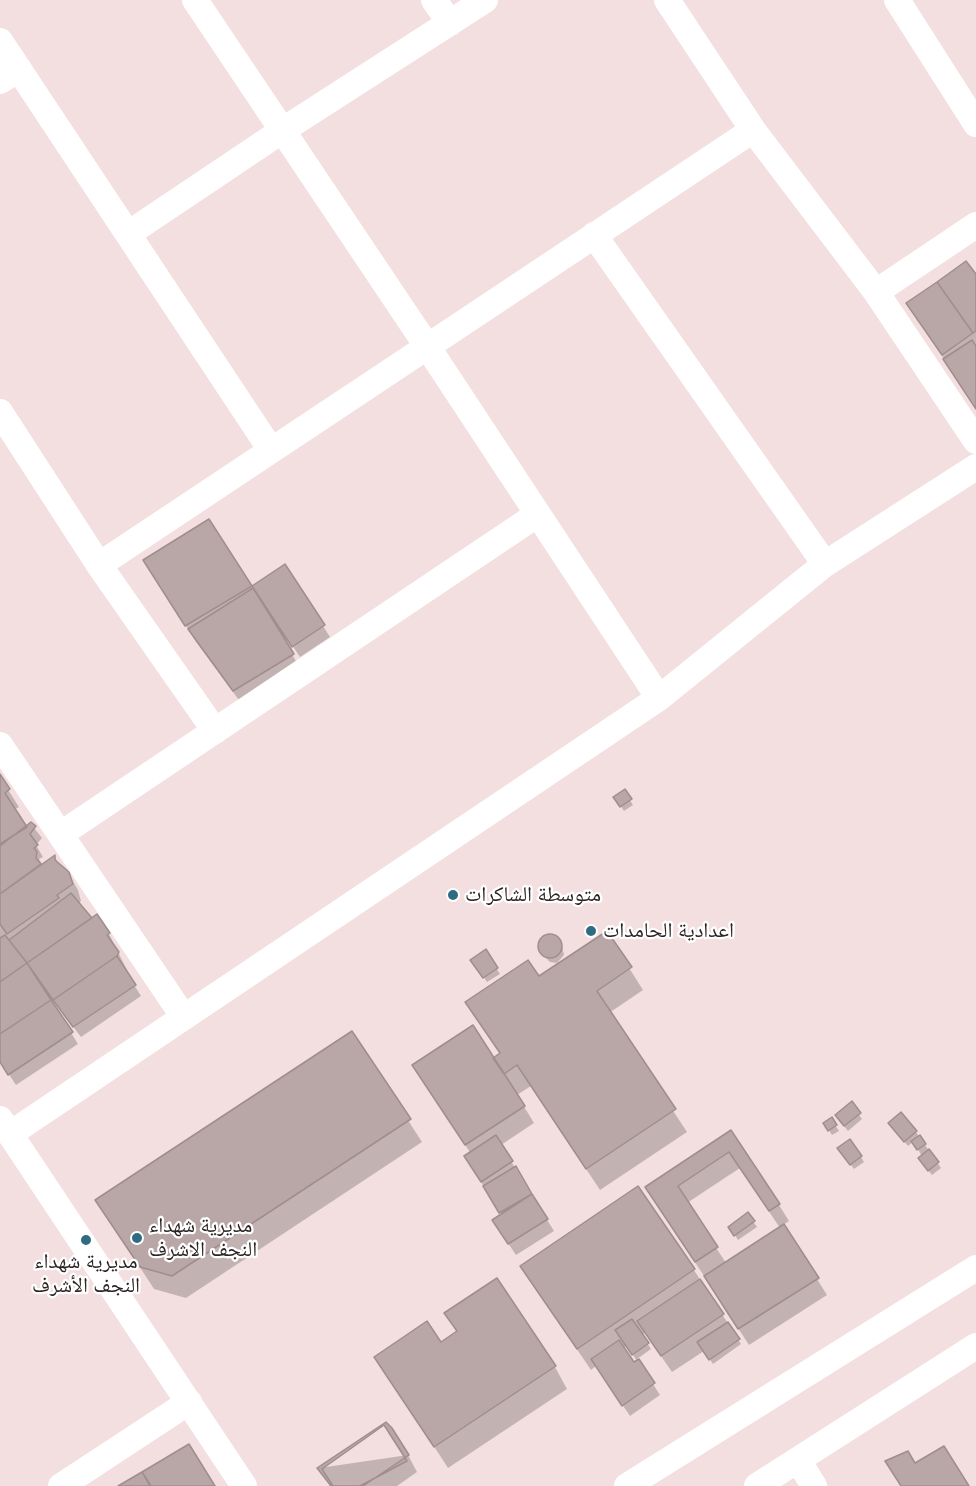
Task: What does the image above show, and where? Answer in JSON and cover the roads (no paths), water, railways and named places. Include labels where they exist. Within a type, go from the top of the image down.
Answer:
[{"type":"street","points":[[195,0],[428,346],[658,698]]},
{"type":"street","points":[[434,0],[450,22]]},
{"type":"street","points":[[128,234],[283,130],[485,0]]},
{"type":"street","points":[[667,0],[753,130],[876,292],[976,441]]},
{"type":"street","points":[[897,0],[976,124]]},
{"type":"street","points":[[0,41],[10,75],[128,234],[271,450]]},
{"type":"street","points":[[99,565],[753,130]]},
{"type":"street","points":[[876,292],[976,225]]},
{"type":"street","points":[[594,235],[825,564]]},
{"type":"street","points":[[0,412],[99,565],[215,731]]},
{"type":"street","points":[[244,1486],[5,1126],[183,1016],[658,698],[825,564],[976,468]]},
{"type":"street","points":[[61,834],[538,514]]},
{"type":"street","points":[[0,745],[183,1016]]},
{"type":"street","points":[[627,1486],[976,1268]]},
{"type":"street","points":[[757,1486],[976,1346]]},
{"type":"street","points":[[61,1486],[189,1402]]},
{"type":"street","points":[[798,1460],[814,1486]]},
{"type":"place","name":"متوسطة الشاكرات","points":[[453,895]]},
{"type":"place","name":"اعدادية الحامدات","points":[[591,931]]},
{"type":"place","name":"مديرية شهداء النجف الاشرف","points":[[137,1238]]},
{"type":"place","name":"مديرية شهداء النجف الأشرف","points":[[86,1240]]}]
